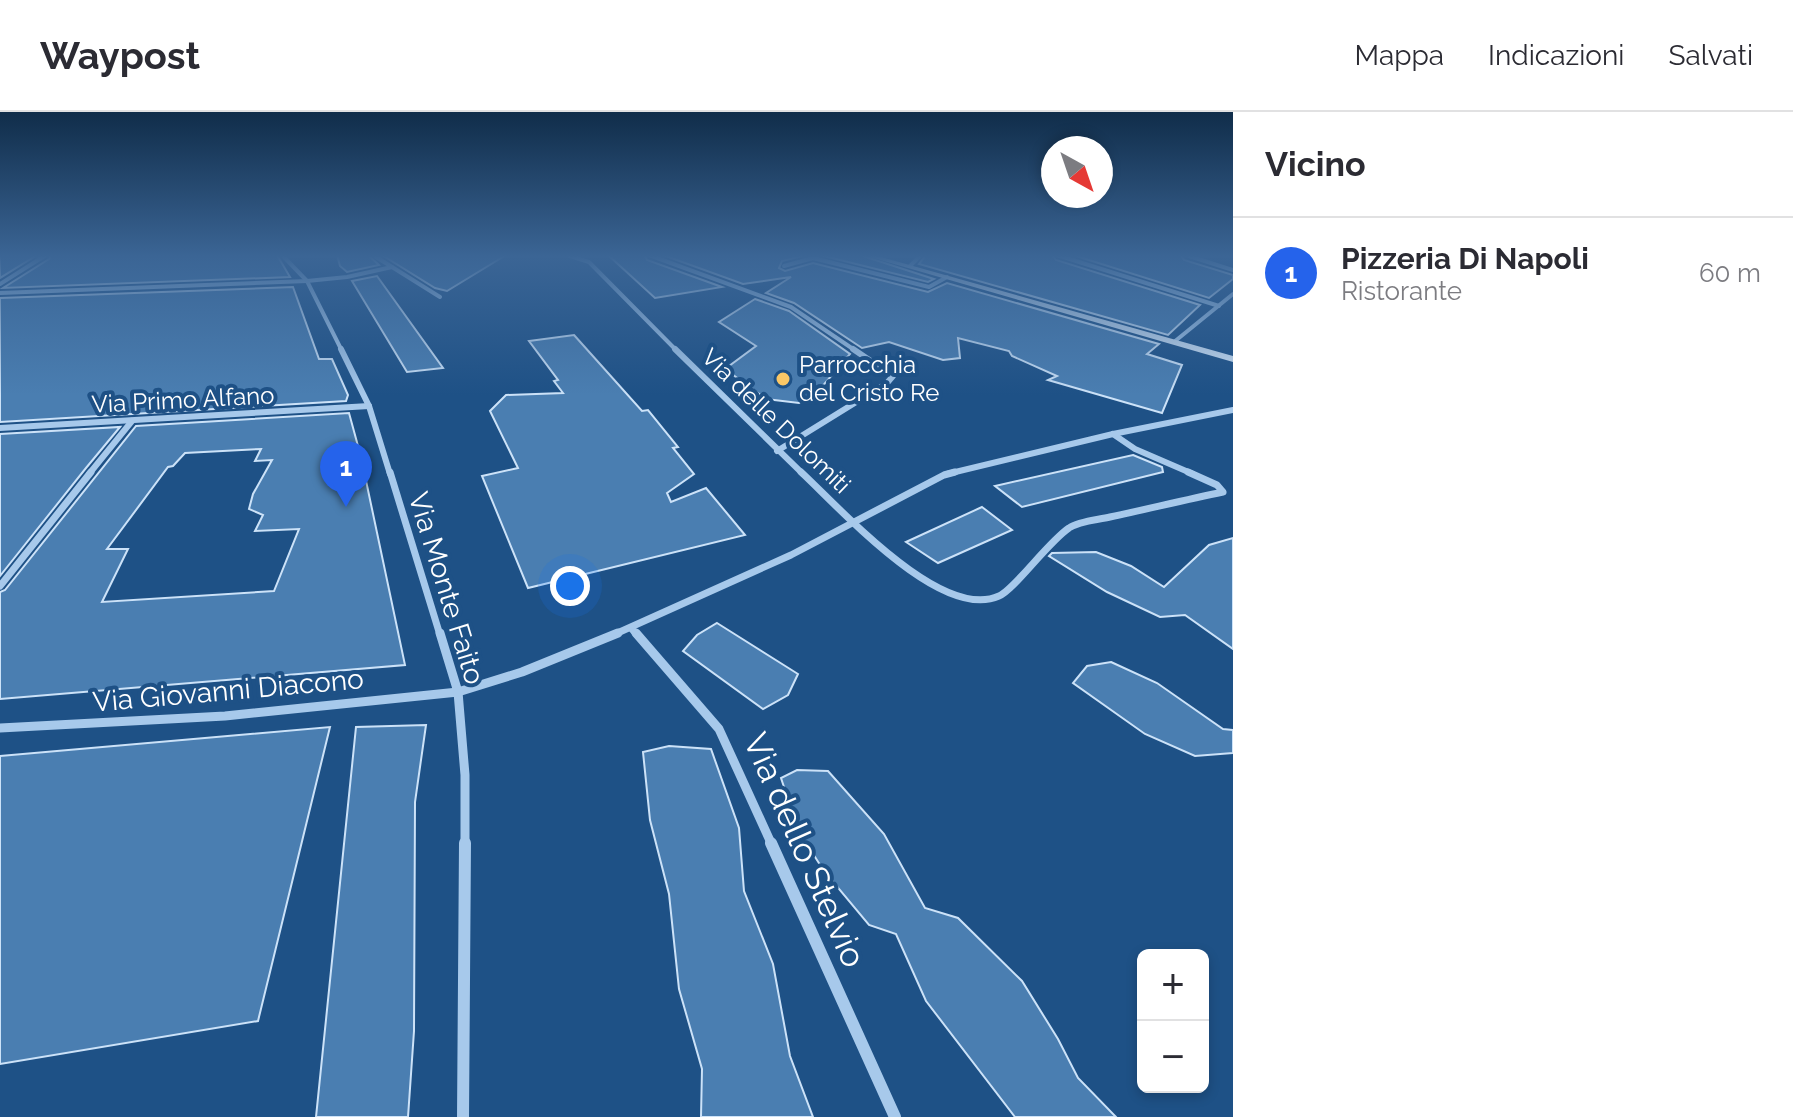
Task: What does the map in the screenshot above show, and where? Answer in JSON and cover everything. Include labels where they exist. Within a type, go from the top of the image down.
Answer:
[{"type":"main road","points":[[1034,302],[1233,359]]},
{"type":"street","name":"Via Monte Faito","points":[[317,302],[369,406],[458,692],[465,775],[463,1117]]},
{"type":"street","name":"Via delle Dolomiti","points":[[629,302],[777,451],[853,520]]},
{"type":"street","points":[[777,302],[791,307],[893,376],[887,383],[777,451]]},
{"type":"street","points":[[1206,302],[1219,306]]},
{"type":"street","points":[[1174,342],[1224,302]]},
{"type":"street","name":"Via Primo Alfano","points":[[0,428],[369,406]]},
{"type":"street","points":[[458,692],[522,672],[631,628],[791,555],[944,475],[1113,434],[1233,410]]},
{"type":"street","points":[[0,586],[132,421]]},
{"type":"street","points":[[853,520],[868,539],[940,590],[971,600],[1000,596],[1041,552],[1071,526],[1223,492],[1217,485],[1135,449],[1113,434]]},
{"type":"street","name":"Via dello Stelvio","points":[[631,628],[719,729],[895,1117]]},
{"type":"street","name":"Via Giovanni Diacono","points":[[0,728],[225,716],[458,692]]},
{"type":"building","points":[[0,302],[298,302],[319,359],[332,359],[348,395],[346,401],[0,422]]},
{"type":"building","points":[[365,302],[396,302],[443,368],[407,372]]},
{"type":"building","points":[[750,302],[763,302],[789,311],[850,354],[821,388],[799,403],[766,399],[725,369],[756,346],[719,322]]},
{"type":"building","points":[[791,302],[1013,302],[1159,344],[1147,354],[1182,365],[1162,413],[1048,380],[1057,376],[1012,356],[1009,351],[958,338],[960,358],[943,360],[889,342],[862,348]]},
{"type":"building","points":[[1052,302],[1190,302],[1200,305],[1168,335]]},
{"type":"building","points":[[574,335],[642,411],[648,410],[678,447],[673,448],[694,474],[667,493],[671,502],[706,488],[745,535],[528,588],[482,476],[518,468],[490,411],[506,395],[563,393],[554,381],[558,380],[529,341]]},
{"type":"building","points":[[349,413],[405,665],[0,699],[0,592],[5,590],[136,426]],"holes":[[[261,449],[255,461],[272,460],[253,494],[249,509],[263,515],[255,531],[299,529],[274,591],[102,602],[128,549],[107,549],[168,467],[173,466],[185,453]]]},
{"type":"building","points":[[120,427],[86,468],[0,576],[0,434]]},
{"type":"building","points":[[1133,455],[1162,467],[1163,472],[1022,507],[995,486]]},
{"type":"building","points":[[982,507],[1012,530],[938,563],[906,542]]},
{"type":"building","points":[[1233,538],[1233,649],[1185,615],[1160,617],[1107,592],[1049,556],[1052,553],[1096,552],[1131,566],[1164,587],[1209,545]]},
{"type":"building","points":[[717,623],[798,674],[788,695],[763,709],[683,651],[697,635]]},
{"type":"building","points":[[1111,662],[1157,683],[1223,729],[1233,730],[1233,753],[1195,756],[1145,734],[1073,683],[1087,666]]},
{"type":"building","points":[[426,725],[415,802],[414,1031],[408,1117],[316,1117],[356,727]]},
{"type":"building","points":[[330,727],[258,1021],[0,1064],[0,756]]},
{"type":"building","points":[[669,746],[711,749],[739,828],[744,891],[773,964],[790,1056],[813,1117],[701,1117],[702,1069],[679,989],[669,894],[650,820],[643,752]]},
{"type":"building","points":[[797,770],[828,771],[884,834],[925,908],[958,918],[1022,981],[1078,1078],[1116,1117],[1015,1117],[926,1001],[896,934],[869,925],[824,871],[799,832],[781,778]]},
{"type":"place","name":"Parrocchia del Cristo Re","points":[[783,379]]},
{"type":"place","name":"Pizzeria Di Napoli","points":[[346,507]]}]
